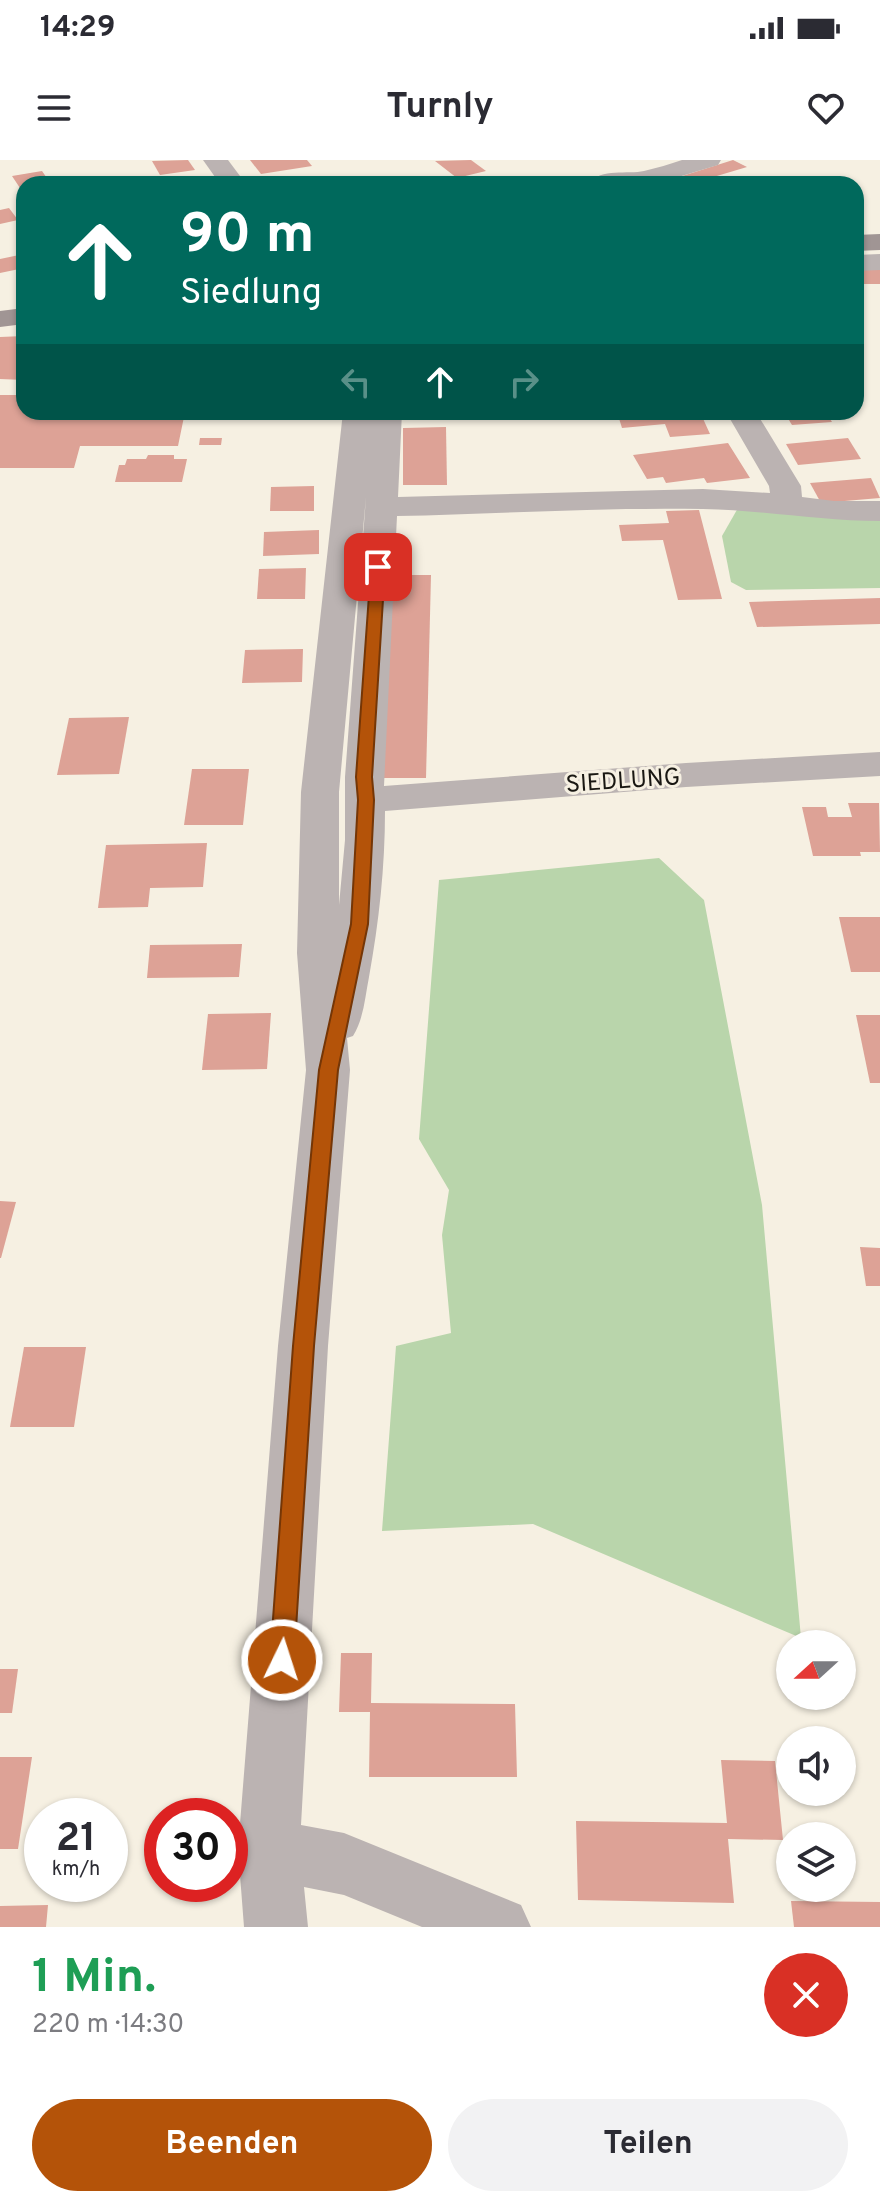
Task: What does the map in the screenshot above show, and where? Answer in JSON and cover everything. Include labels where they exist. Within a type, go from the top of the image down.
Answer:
[{"type":"street","points":[[655,176],[709,160]]},
{"type":"street","points":[[328,1070],[318,953],[320,792],[357,420]]},
{"type":"street","points":[[276,1927],[269,1849],[302,1362],[328,1070],[359,924],[366,800],[364,777],[387,420]]},
{"type":"street","points":[[746,420],[785,486],[787,504]]},
{"type":"street","points":[[382,507],[703,499],[787,504],[834,511],[880,511]]},
{"type":"street","name":"SIEDLUNG","points":[[366,800],[686,775],[880,764]]},
{"type":"street","points":[[269,1849],[344,1864],[499,1927]]},
{"type":"green space","points":[[738,508],[880,518],[880,588],[746,590],[731,582],[722,536]]},
{"type":"green space","points":[[659,858],[704,900],[762,1205],[800,1630],[782,1630],[533,1524],[382,1531],[396,1346],[451,1333],[442,1235],[449,1190],[419,1139],[439,880]]},
{"type":"building","points":[[188,160],[195,170],[160,175],[152,161]]},
{"type":"building","points":[[250,160],[307,160],[312,166],[261,174]]},
{"type":"building","points":[[471,160],[486,171],[454,176],[435,161]]},
{"type":"building","points":[[733,160],[747,167],[717,176],[682,176]]},
{"type":"building","points":[[42,171],[45,176],[16,176],[16,182],[12,176]]},
{"type":"building","points":[[9,208],[16,220],[0,224],[0,210]]},
{"type":"building","points":[[16,256],[16,270],[0,273],[0,259]]},
{"type":"building","points":[[880,269],[880,284],[864,284],[864,270]]},
{"type":"building","points":[[16,336],[16,380],[0,379],[0,337]]},
{"type":"building","points":[[0,395],[16,395],[16,420],[183,420],[178,446],[80,446],[74,468],[0,468]]},
{"type":"building","points":[[620,420],[704,420],[710,434],[670,437],[665,424],[622,428]]},
{"type":"building","points":[[789,420],[832,422],[792,425]]},
{"type":"building","points":[[446,427],[447,485],[403,485],[403,428]]},
{"type":"building","points":[[200,438],[222,438],[221,445],[199,445]]},
{"type":"building","points":[[848,438],[861,459],[798,465],[786,444]]},
{"type":"building","points":[[728,443],[750,478],[707,483],[704,478],[666,483],[663,477],[647,479],[633,455]]},
{"type":"building","points":[[148,455],[174,455],[174,459],[187,459],[182,482],[115,482],[119,465],[125,465],[127,459],[146,459]]},
{"type":"building","points":[[871,478],[880,498],[821,503],[810,483]]},
{"type":"building","points":[[314,486],[314,511],[270,511],[271,487]]},
{"type":"building","points":[[699,510],[722,599],[678,600],[663,540],[622,541],[619,525],[669,523],[666,511]]},
{"type":"building","points":[[319,530],[319,554],[263,556],[264,532]]},
{"type":"building","points":[[306,568],[305,599],[257,599],[259,569]]},
{"type":"building","points":[[392,575],[431,575],[426,778],[382,778]]},
{"type":"building","points":[[880,598],[880,624],[757,627],[749,602]]},
{"type":"building","points":[[303,649],[302,682],[242,683],[245,650]]},
{"type":"building","points":[[129,717],[119,774],[57,775],[69,718]]},
{"type":"building","points":[[192,769],[249,769],[243,825],[184,825]]},
{"type":"building","points":[[848,803],[879,803],[880,852],[860,852],[861,856],[813,856],[802,807],[826,807],[828,817],[852,817]]},
{"type":"building","points":[[207,843],[203,887],[150,888],[148,907],[98,908],[106,845]]},
{"type":"building","points":[[839,917],[880,917],[880,972],[851,972]]},
{"type":"building","points":[[242,944],[239,977],[147,978],[150,945]]},
{"type":"building","points":[[271,1013],[267,1069],[202,1070],[208,1014]]},
{"type":"building","points":[[856,1015],[880,1015],[880,1083],[870,1083]]},
{"type":"building","points":[[0,1201],[16,1202],[1,1258],[0,1258]]},
{"type":"building","points":[[860,1247],[880,1248],[880,1286],[866,1286]]},
{"type":"building","points":[[24,1347],[86,1347],[74,1427],[10,1427]]},
{"type":"building","points":[[341,1653],[372,1653],[371,1703],[515,1704],[517,1777],[369,1777],[370,1712],[339,1712]]},
{"type":"building","points":[[0,1669],[18,1669],[12,1713],[0,1713]]},
{"type":"building","points":[[0,1757],[32,1757],[18,1849],[0,1849]]},
{"type":"building","points":[[721,1760],[775,1761],[776,1806],[780,1806],[781,1822],[776,1822],[776,1840],[728,1839],[734,1903],[578,1900],[576,1821],[727,1823]]},
{"type":"building","points":[[791,1902],[880,1902],[880,1927],[794,1927]]},
{"type":"building","points":[[48,1905],[46,1927],[0,1927],[0,1906]]},
{"type":"route","points":[[282,1660],[303,1346],[328,1070],[359,924],[366,800],[364,777],[378,567]]}]
